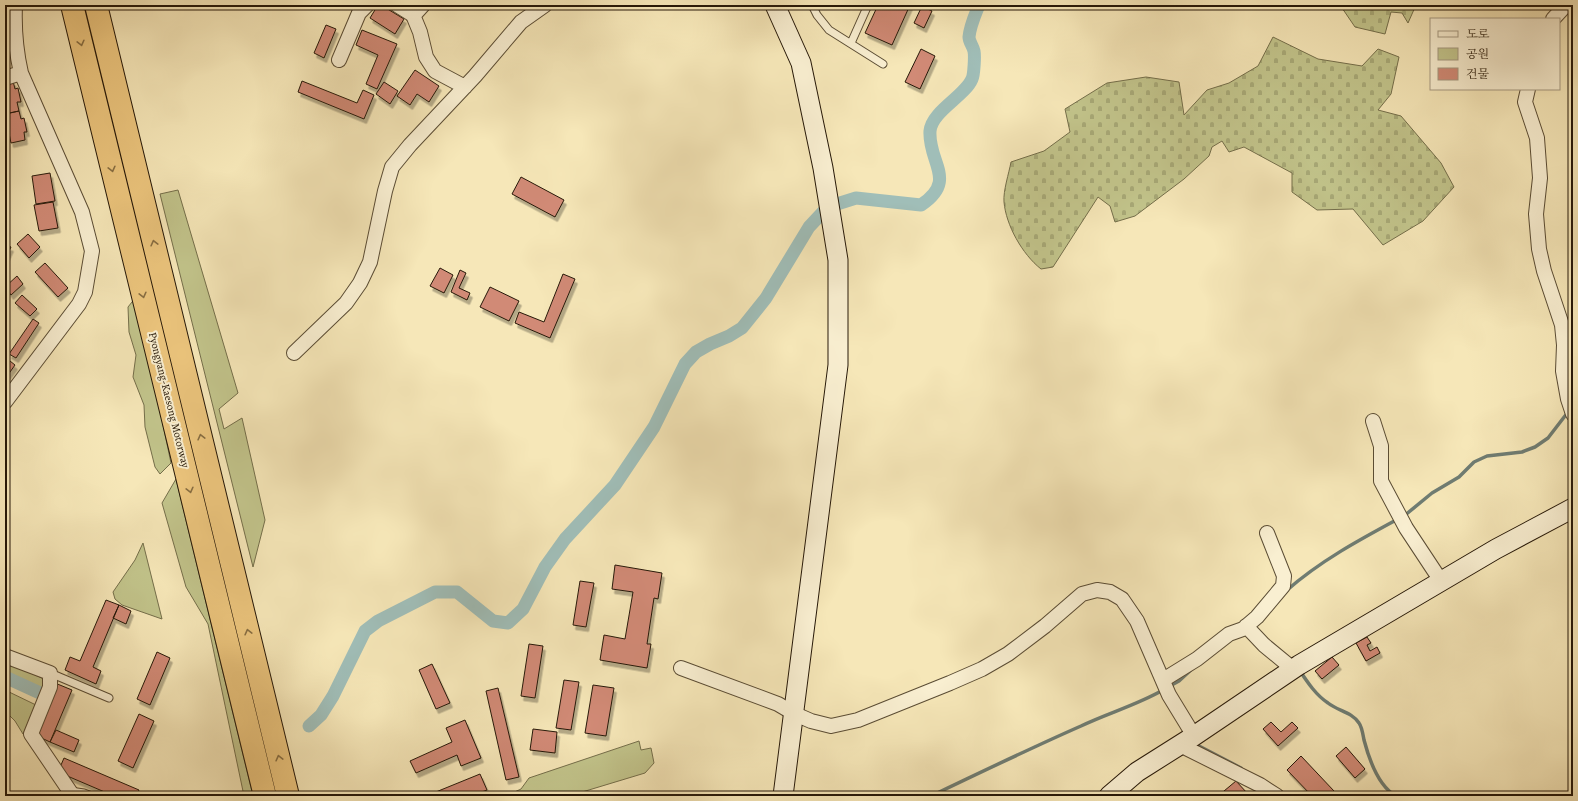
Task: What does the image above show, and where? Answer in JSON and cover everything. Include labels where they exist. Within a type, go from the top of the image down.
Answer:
[{"type":"highway","name":"Pyongyang-Kaesong Motorway","points":[[72,5],[265,796]]},
{"type":"highway","name":"Pyongyang-Kaesong Motorway","points":[[96,5],[288,796]]},
{"type":"street","points":[[5,402],[79,304],[85,292],[92,251],[82,212],[21,73],[17,57],[14,22],[15,5]]},
{"type":"street","points":[[339,60],[359,13],[367,5]]},
{"type":"street","points":[[397,5],[413,16],[420,32],[426,57],[435,71],[465,87]]},
{"type":"street","points":[[413,16],[423,5]]},
{"type":"street","points":[[294,353],[346,303],[360,283],[370,262],[385,191],[392,167],[410,145],[465,87],[520,22],[545,5]]},
{"type":"street","points":[[775,5],[801,62],[830,210],[838,260],[838,365],[783,796]]},
{"type":"street","points":[[1554,18],[1566,5]]},
{"type":"street","points":[[5,78],[21,73]]},
{"type":"street","points":[[1528,90],[1526,102],[1536,138],[1540,178],[1536,214],[1539,249],[1544,271],[1562,325],[1564,345],[1563,371],[1568,399],[1573,414]]},
{"type":"street","points":[[1373,421],[1381,446],[1381,481],[1406,528],[1441,581]]},
{"type":"street","points":[[1109,796],[1137,772],[1189,739],[1295,667],[1441,581],[1573,508]]},
{"type":"street","points":[[1163,680],[1197,659],[1229,634],[1246,626],[1257,617],[1283,586],[1284,576],[1267,532]]},
{"type":"street","points":[[681,668],[778,704],[794,714],[831,726],[858,720],[950,684],[982,669],[1008,654],[1045,626],[1082,594],[1097,590],[1110,592],[1122,600],[1137,621],[1189,739],[1277,796]]},
{"type":"street","points":[[1246,626],[1264,645],[1295,667]]},
{"type":"street","points":[[5,656],[50,673],[50,687],[32,734],[71,794]]},
{"type":"lane","points":[[812,5],[817,15],[829,30],[883,64]]},
{"type":"lane","points":[[851,43],[868,5]]},
{"type":"lane","points":[[50,673],[109,698]]},
{"type":"lane","points":[[71,794],[84,793],[92,796]]},
{"type":"green space","points":[[1340,5],[1416,5],[1408,23],[1402,13],[1391,12],[1385,34],[1355,27]]},
{"type":"green space","points":[[1273,37],[1318,59],[1362,66],[1378,49],[1399,57],[1391,94],[1378,110],[1401,116],[1441,163],[1454,187],[1423,221],[1383,245],[1353,209],[1317,210],[1292,192],[1292,173],[1244,147],[1229,152],[1222,141],[1212,147],[1209,156],[1184,179],[1135,216],[1115,222],[1110,206],[1098,197],[1053,267],[1041,269],[1034,263],[1021,247],[1008,220],[1004,202],[1005,187],[1011,162],[1044,151],[1070,132],[1065,109],[1107,83],[1146,77],[1179,82],[1184,115],[1207,90],[1229,83],[1258,66]]},
{"type":"green space","points":[[178,190],[238,393],[219,409],[224,429],[242,418],[265,520],[253,567],[160,194]]},
{"type":"green space","points":[[136,297],[171,463],[160,474],[155,467],[145,427],[144,405],[133,377],[136,355],[129,332],[128,307]]},
{"type":"green space","points":[[176,479],[253,796],[244,796],[208,624],[186,587],[162,503]]},
{"type":"green space","points":[[143,543],[162,619],[122,605],[115,599],[113,592],[135,560]]},
{"type":"green space","points":[[5,661],[46,680],[43,689],[5,672]]},
{"type":"green space","points":[[5,690],[36,705],[23,734],[15,721],[5,711]]},
{"type":"green space","points":[[639,741],[641,750],[651,748],[654,763],[645,773],[569,796],[506,796],[521,789],[529,778]]},
{"type":"building","points":[[378,5],[381,5],[404,19],[395,34],[370,18]]},
{"type":"building","points":[[878,5],[910,5],[892,45],[865,33]]},
{"type":"building","points":[[922,6],[932,11],[924,28],[914,23]]},
{"type":"building","points":[[326,25],[336,29],[324,58],[314,53]]},
{"type":"building","points":[[362,30],[397,44],[377,89],[366,84],[378,55],[356,45]]},
{"type":"building","points":[[921,49],[935,56],[920,89],[905,82]]},
{"type":"building","points":[[415,70],[439,86],[429,102],[417,94],[410,105],[397,96]]},
{"type":"building","points":[[13,81],[15,89],[18,88],[21,102],[17,102],[19,111],[5,114],[5,83]]},
{"type":"building","points":[[302,81],[357,103],[363,90],[374,95],[364,119],[298,92]]},
{"type":"building","points":[[384,82],[398,91],[390,104],[376,94]]},
{"type":"building","points":[[19,111],[21,119],[24,118],[27,132],[24,132],[25,140],[11,143],[5,114]]},
{"type":"building","points":[[50,173],[55,201],[36,204],[32,176]]},
{"type":"building","points":[[521,177],[564,200],[555,217],[512,194]]},
{"type":"building","points":[[53,202],[58,228],[39,231],[34,205]]},
{"type":"building","points":[[28,234],[40,247],[29,258],[17,244]]},
{"type":"building","points":[[5,245],[11,247],[5,260]]},
{"type":"building","points":[[45,263],[68,288],[58,297],[35,272]]},
{"type":"building","points":[[440,268],[453,275],[444,293],[430,286]]},
{"type":"building","points":[[460,270],[466,273],[459,288],[470,293],[467,300],[451,292]]},
{"type":"building","points":[[563,274],[575,279],[550,338],[515,323],[519,312],[544,322]]},
{"type":"building","points":[[17,276],[23,284],[11,295],[5,287]]},
{"type":"building","points":[[490,287],[519,301],[509,321],[480,307]]},
{"type":"building","points":[[22,295],[37,309],[30,316],[15,303]]},
{"type":"building","points":[[33,319],[39,323],[16,358],[9,354]]},
{"type":"building","points":[[5,357],[15,365],[5,379]]},
{"type":"building","points":[[615,565],[662,573],[658,599],[654,598],[647,644],[651,644],[647,668],[600,660],[604,635],[625,639],[633,592],[612,589]]},
{"type":"building","points":[[580,581],[594,583],[586,627],[573,625]]},
{"type":"building","points":[[106,600],[119,605],[93,667],[101,671],[96,684],[65,670],[70,657],[80,661]]},
{"type":"building","points":[[119,605],[131,611],[126,624],[113,618]]},
{"type":"building","points":[[1367,637],[1371,643],[1367,645],[1370,651],[1377,647],[1380,653],[1366,661],[1356,643]]},
{"type":"building","points":[[529,644],[543,646],[535,698],[521,696]]},
{"type":"building","points":[[157,652],[170,658],[150,705],[137,699]]},
{"type":"building","points":[[1332,657],[1339,665],[1322,679],[1315,671]]},
{"type":"building","points":[[432,664],[450,703],[436,709],[419,670]]},
{"type":"building","points":[[564,680],[579,682],[571,730],[556,728]]},
{"type":"building","points":[[55,683],[72,690],[50,742],[33,734]]},
{"type":"building","points":[[593,685],[614,688],[606,736],[585,733]]},
{"type":"building","points":[[498,688],[519,777],[506,780],[486,691]]},
{"type":"building","points":[[139,714],[154,721],[133,768],[118,761]]},
{"type":"building","points":[[465,720],[481,758],[461,766],[457,755],[416,773],[410,761],[452,742],[446,728]]},
{"type":"building","points":[[1271,722],[1281,732],[1292,722],[1298,728],[1278,746],[1263,729]]},
{"type":"building","points":[[533,729],[557,732],[555,753],[530,750]]},
{"type":"building","points":[[56,730],[79,740],[74,752],[50,742]]},
{"type":"building","points":[[1346,747],[1365,769],[1355,778],[1336,756]]},
{"type":"building","points":[[1301,756],[1334,791],[1329,796],[1312,796],[1287,770]]},
{"type":"building","points":[[64,758],[139,790],[136,796],[114,796],[58,772]]},
{"type":"building","points":[[480,774],[487,790],[471,796],[426,796]]},
{"type":"building","points":[[1236,781],[1248,794],[1245,796],[1218,796]]},
{"type":"waterway","points":[[309,726],[321,715],[333,696],[365,631],[378,621],[435,592],[457,592],[493,621],[508,623],[523,609],[545,567],[565,539],[615,485],[654,427],[685,364],[696,352],[742,328],[766,298],[809,227],[823,212],[837,204],[856,198],[921,205],[932,196],[938,187],[940,179],[933,153],[930,131],[936,117],[963,91],[972,79],[974,70],[974,53],[969,37],[979,5]]},
{"type":"waterway","points":[[1404,516],[1432,493],[1459,477],[1474,462],[1487,456],[1522,452],[1535,447],[1548,438],[1568,412]]},
{"type":"waterway","points":[[1286,591],[1312,570],[1354,543],[1398,519]]},
{"type":"waterway","points":[[1168,687],[1179,681],[1192,669]]},
{"type":"waterway","points":[[1300,671],[1316,693],[1324,700],[1356,719],[1362,729],[1369,755],[1379,779],[1384,786],[1396,796]]},
{"type":"waterway","points":[[5,677],[40,693]]},
{"type":"waterway","points":[[931,796],[1091,721],[1143,700],[1163,690]]},
{"type":"waterway","points":[[1195,741],[1199,746],[1241,768]]},
{"type":"waterway","points":[[1279,792],[1292,796]]}]
